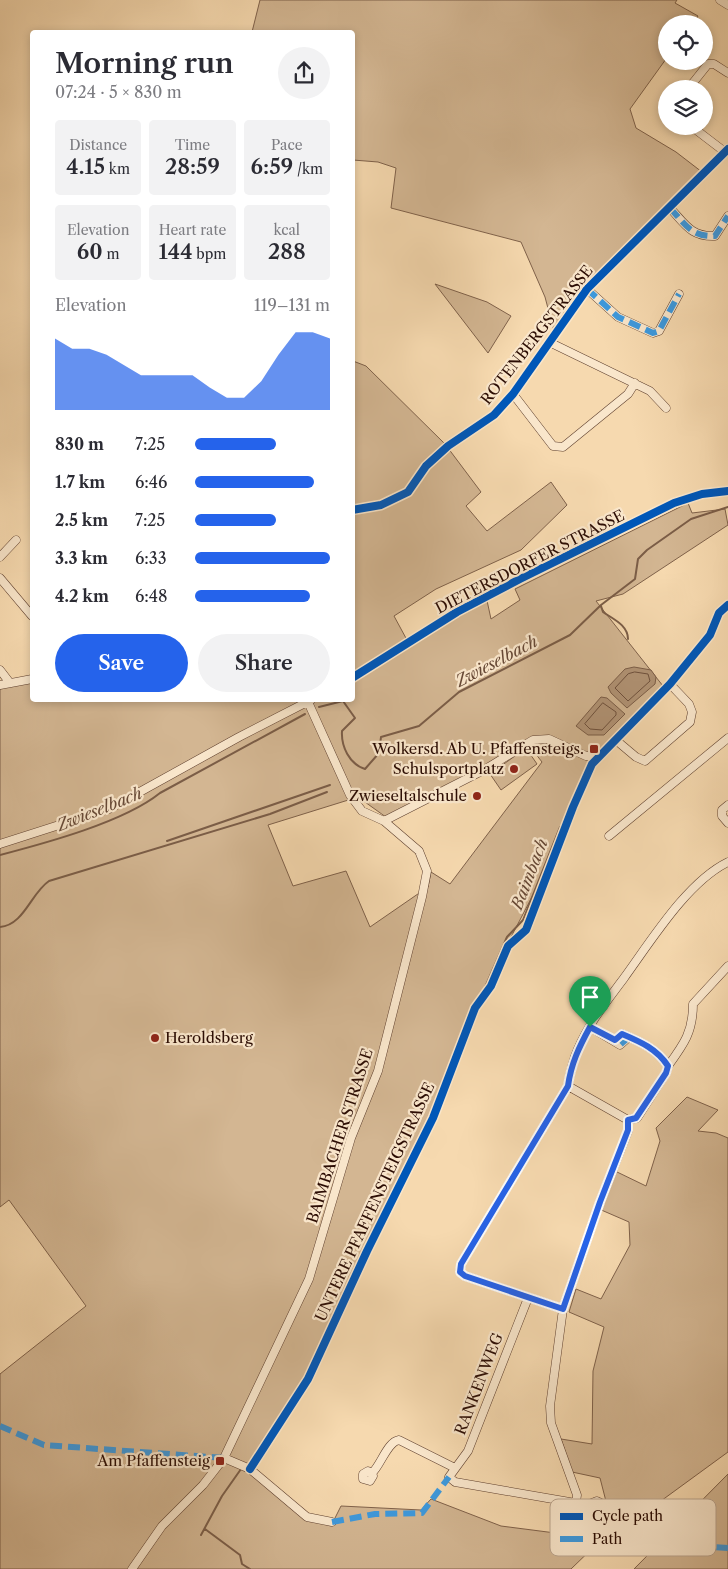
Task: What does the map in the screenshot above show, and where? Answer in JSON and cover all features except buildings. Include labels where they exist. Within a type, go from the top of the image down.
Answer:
[{"type":"street","points":[[720,0],[728,5]]},
{"type":"street","points":[[695,80],[708,64],[714,64],[728,73]]},
{"type":"street","points":[[705,135],[727,150]]},
{"type":"street","name":"ROTENBERGSTRASSE","points":[[355,509],[381,505],[408,492],[426,466],[448,446],[494,415],[513,394],[587,289],[727,150]]},
{"type":"street","points":[[670,208],[694,233],[706,236],[715,236],[728,216]]},
{"type":"street","points":[[587,289],[618,317],[653,333],[659,331],[679,294]]},
{"type":"street","points":[[549,342],[650,391],[666,408]]},
{"type":"street","points":[[513,394],[553,446],[563,447],[628,394],[635,383]]},
{"type":"street","name":"DIETERSDORFER STRASSE","points":[[355,676],[457,612],[520,579],[674,503],[702,494],[728,491]]},
{"type":"street","points":[[0,557],[16,540]]},
{"type":"street","points":[[0,578],[30,614]]},
{"type":"street","points":[[384,821],[484,770],[533,740],[549,739],[586,756],[598,756],[617,741],[670,684],[710,635],[719,613],[728,606]]},
{"type":"street","points":[[0,670],[10,683]]},
{"type":"street","points":[[0,684],[30,679]]},
{"type":"street","points":[[617,741],[636,757],[645,761],[690,722],[692,712],[688,704],[670,684]]},
{"type":"street","points":[[0,844],[109,809],[307,702]]},
{"type":"street","name":"BAIMBACHER STRASSE","points":[[132,1569],[162,1526],[203,1485],[224,1458],[309,1279],[351,1138],[378,1071],[413,935],[427,871],[419,851],[384,821],[362,811],[350,795],[309,702]]},
{"type":"street","points":[[609,836],[676,778],[728,738]]},
{"type":"street","name":"UNTERE PFAFFENSTEIGSTRASSE","points":[[250,1469],[308,1379],[367,1251],[433,1118],[475,1008],[491,986],[508,946],[526,930],[573,807],[598,756]]},
{"type":"street","points":[[728,805],[722,810],[722,816],[728,823]]},
{"type":"street","points":[[563,1309],[465,1276],[460,1272],[461,1264],[568,1086],[570,1068],[590,1027],[660,928],[695,886],[713,869],[728,862]]},
{"type":"street","points":[[568,1086],[628,1120],[636,1118],[680,1050],[693,1024],[693,1004],[728,966]]},
{"type":"street","points":[[590,1027],[615,1040],[622,1034],[629,1037],[659,1053],[668,1066]]},
{"type":"street","points":[[576,1499],[577,1495],[551,1423],[550,1406],[563,1309],[600,1202],[628,1130],[628,1120]]},
{"type":"street","name":"RANKENWEG","points":[[528,1298],[468,1451],[454,1468],[449,1478],[456,1482],[506,1492],[555,1499]]},
{"type":"street","points":[[372,1473],[382,1462],[392,1444],[398,1440],[454,1468]]},
{"type":"street","points":[[224,1458],[250,1469],[307,1517],[332,1522]]},
{"type":"shaded area","points":[[260,0],[677,0],[675,3],[696,15],[658,15],[658,70],[630,109],[636,128],[676,152],[702,172],[582,292],[554,331],[545,297],[521,242],[391,208],[396,168],[378,162],[355,160],[355,30],[252,30]]},
{"type":"shaded area","points":[[435,284],[487,302],[511,316],[488,353]]},
{"type":"shaded area","points":[[355,362],[366,366],[445,444],[481,492],[466,506],[487,531],[551,482],[567,505],[521,550],[436,589],[394,616],[407,640],[486,596],[491,619],[520,600],[515,589],[688,503],[692,513],[725,509],[728,525],[623,594],[596,601],[663,686],[594,755],[569,805],[543,876],[463,1034],[435,1117],[307,1378],[251,1466],[308,1519],[332,1524],[341,1506],[421,1510],[431,1499],[501,1526],[550,1532],[550,1556],[584,1556],[571,1569],[0,1569],[0,1374],[86,1306],[9,1200],[0,1207],[0,686],[30,679],[30,702],[355,702]],"holes":[[[528,744],[542,762],[450,884],[431,872],[428,887],[370,927],[346,871],[293,886],[268,825],[358,797],[390,820]]]},
{"type":"shaded area","name":"Schulsportplatz","points":[[526,748],[537,764],[501,790],[490,774]]},
{"type":"shaded area","points":[[687,1097],[718,1110],[698,1131],[716,1133],[728,1138],[728,1452],[664,1499],[605,1499],[600,1478],[572,1472],[561,1439],[592,1444],[593,1371],[604,1327],[569,1312],[576,1289],[601,1299],[630,1245],[629,1222],[599,1209],[615,1171],[646,1186],[660,1141],[656,1128]]},
{"type":"shaded area","points":[[728,1474],[728,1569],[634,1569],[647,1556],[716,1556],[716,1499],[703,1499]]},
{"type":"water","points":[[634,667],[651,670],[656,677],[655,684],[627,708],[611,693],[608,687],[625,669]]},
{"type":"water","points":[[601,697],[607,698],[625,714],[604,735],[588,735],[576,726]]},
{"type":"waterway","name":"Zwieselbach","points":[[344,702],[355,718],[342,731],[343,743],[350,759],[359,767],[365,769],[379,753],[381,737],[419,726],[459,692],[570,635],[601,605],[635,579],[638,559],[647,550],[691,519],[728,507]]},
{"type":"waterway","name":"Baimbach","points":[[601,606],[603,612],[623,626],[628,639]]},
{"type":"waterway","name":"Zwieselbach","points":[[319,707],[339,702]]},
{"type":"waterway","name":"Zwieselbach","points":[[0,855],[84,830],[126,813],[305,714]]},
{"type":"waterway","points":[[167,841],[330,785]]},
{"type":"waterway","points":[[0,927],[15,921],[49,881],[270,814],[327,792]]},
{"type":"waterway","name":"Baimbach","points":[[483,992],[507,937],[523,920],[560,827]]},
{"type":"waterway","name":"Baimbach","points":[[201,1535],[222,1496],[241,1469]]},
{"type":"waterway","points":[[205,1529],[240,1555],[242,1564],[250,1569]]},
{"type":"marked path","points":[[670,208],[694,232],[707,236],[715,236],[728,216]]},
{"type":"marked path","points":[[587,289],[618,317],[653,333],[659,331],[679,294]]},
{"type":"marked path","points":[[590,1027],[620,1045],[629,1037]]},
{"type":"marked path","points":[[615,1040],[622,1034],[636,1040],[659,1055],[668,1066],[666,1073],[637,1118],[628,1120]]},
{"type":"marked path","points":[[0,1426],[44,1445],[224,1458]]},
{"type":"marked path","points":[[332,1522],[375,1514],[422,1513],[449,1477]]},
{"type":"marked path","points":[[716,1547],[728,1548]]},
{"type":"cycle path","points":[[355,509],[381,505],[408,492],[426,466],[448,446],[494,415],[513,394],[587,289],[728,149]]},
{"type":"cycle path","points":[[355,676],[457,612],[520,579],[674,503],[702,494],[728,491]]},
{"type":"cycle path","points":[[250,1469],[308,1379],[367,1251],[433,1118],[475,1008],[491,986],[508,946],[526,930],[573,807],[592,764],[670,684],[710,635],[719,613],[728,605]]},
{"type":"place","name":"Wolkersd. Ab U. Pfaffensteigs.","points":[[594,749]]},
{"type":"place","name":"Schulsportplatz","points":[[514,769]]},
{"type":"place","name":"Zwieseltalschule","points":[[477,796]]},
{"type":"place","name":"Heroldsberg","points":[[155,1038]]},
{"type":"place","name":"Am Pfaffensteig","points":[[220,1461]]},
{"type":"route","points":[[590,1027],[615,1040],[622,1034],[629,1037],[659,1053],[668,1066],[666,1073],[658,1082],[636,1118],[628,1120],[628,1130],[600,1202],[563,1309],[465,1276],[460,1272],[461,1264],[568,1086],[570,1068],[590,1027]]}]
